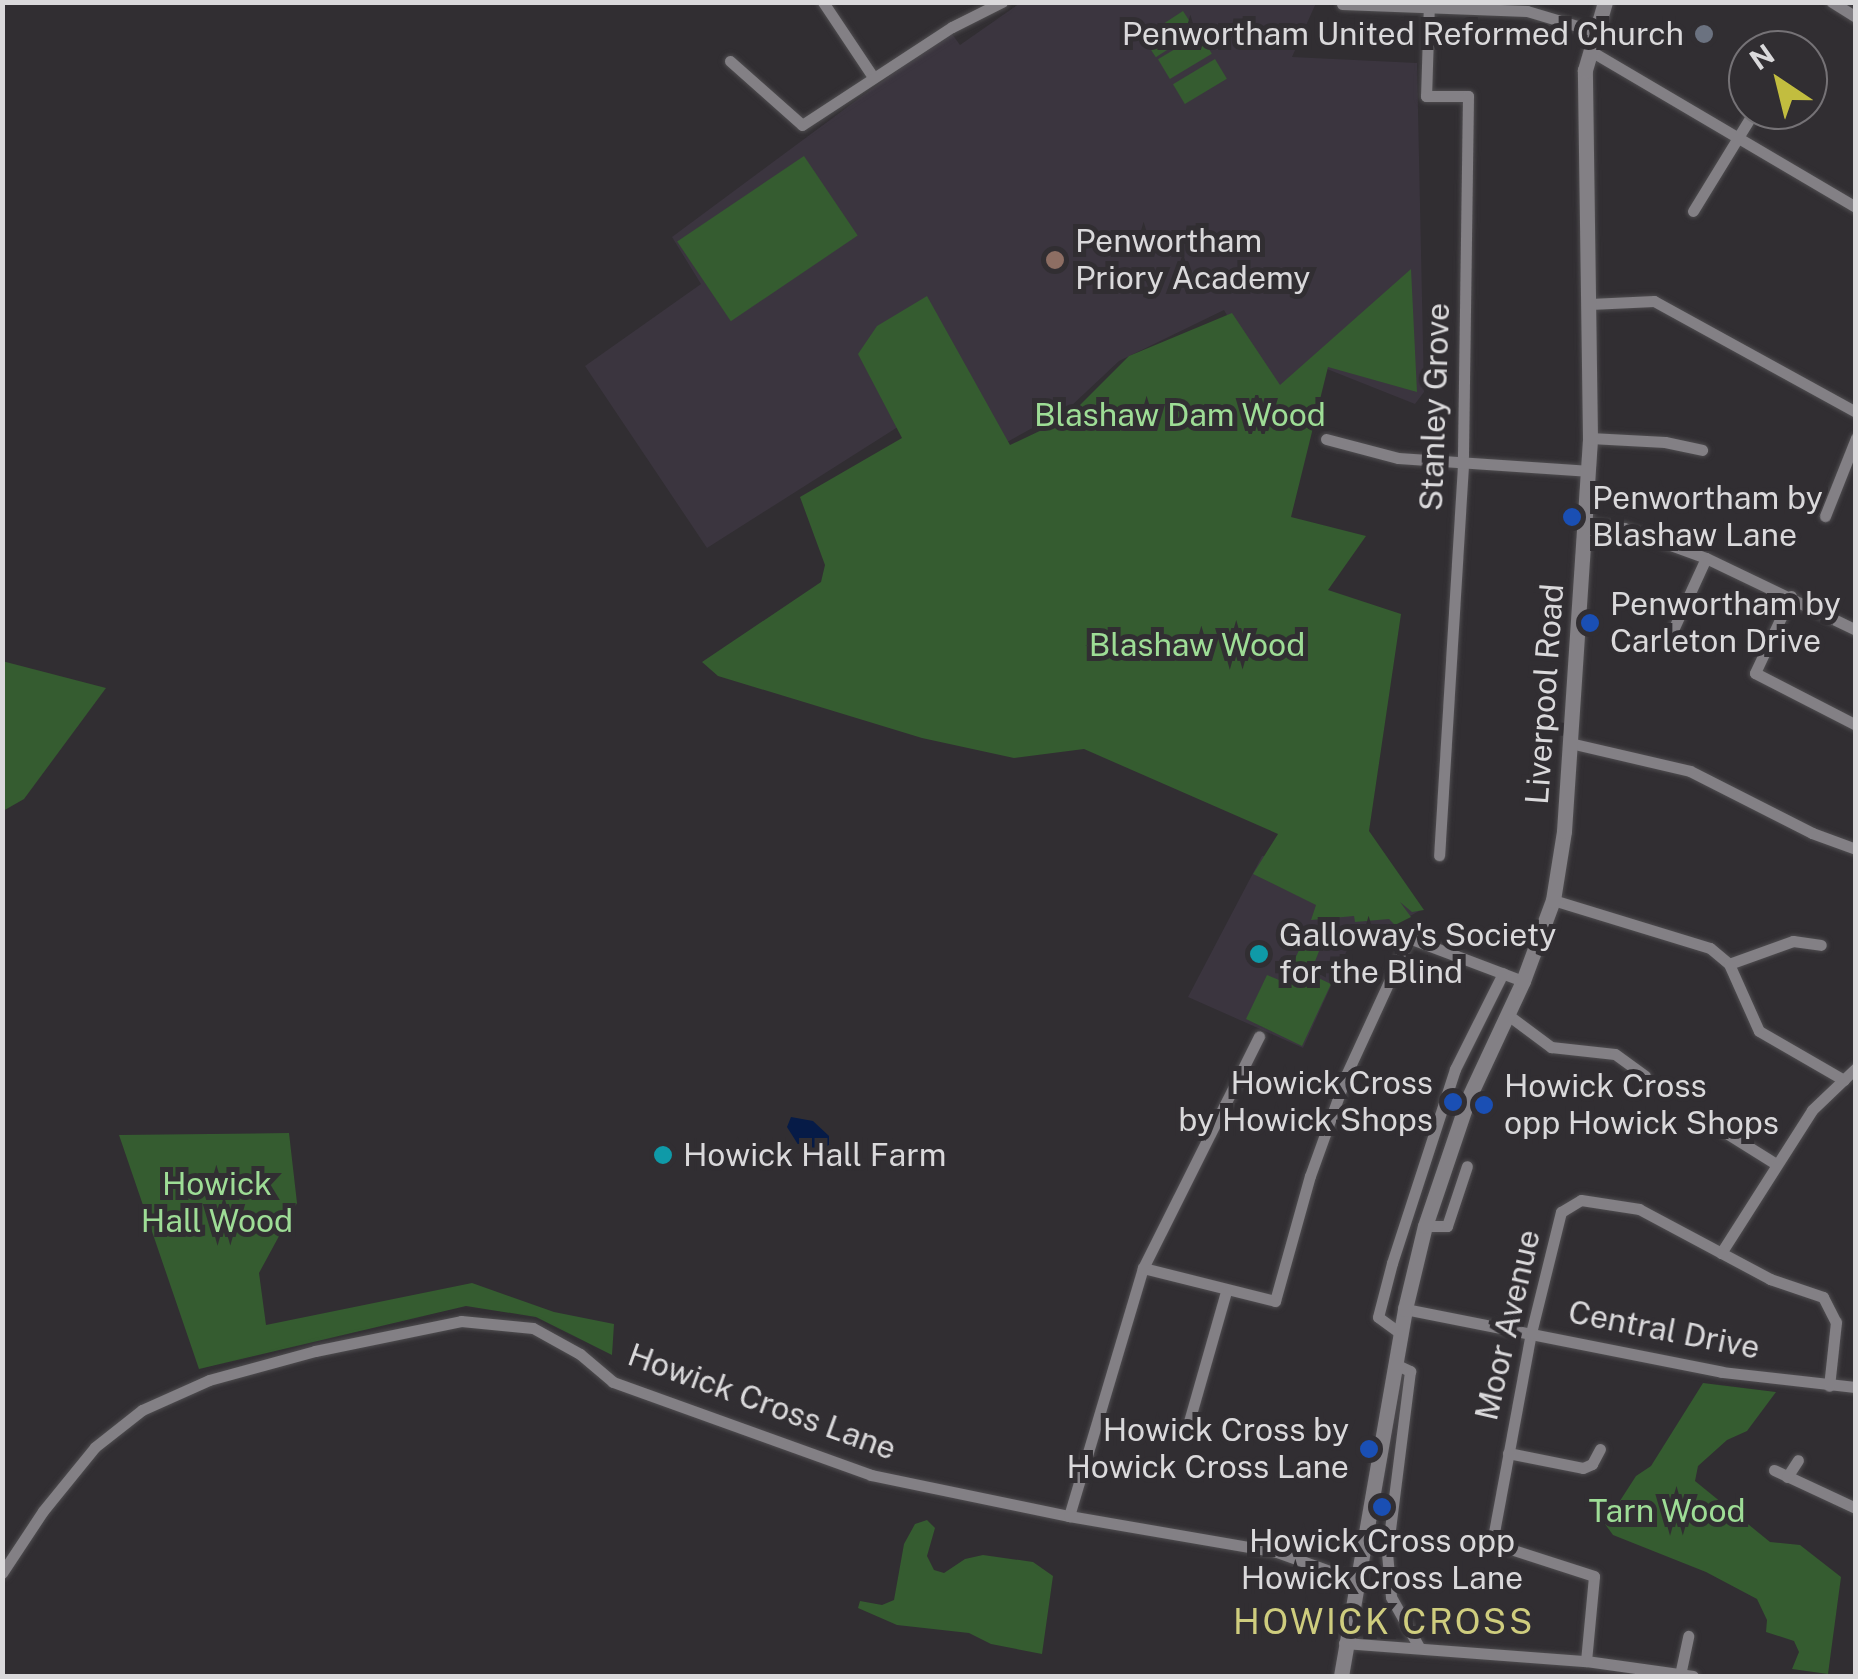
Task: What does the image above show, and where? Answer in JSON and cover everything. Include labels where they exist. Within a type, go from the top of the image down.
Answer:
[{"type":"street","points":[[823,2],[873,76]]},
{"type":"street","points":[[735,64],[802,125],[952,27],[1002,2]]},
{"type":"street","name":"Liverpool Road","points":[[1341,1676],[1400,1333],[1426,1226],[1468,1099],[1523,981],[1553,900],[1570,743],[1590,438],[1589,50],[1605,2]]},
{"type":"street","points":[[1832,2],[1856,17]]},
{"type":"street","points":[[1342,4],[1527,11],[1594,32]]},
{"type":"street","name":"Stanley Grove","points":[[1429,5],[1426,96],[1468,96],[1463,465],[1439,855]]},
{"type":"street","points":[[1589,50],[1856,207]]},
{"type":"street","points":[[1693,211],[1744,130]]},
{"type":"street","points":[[1590,304],[1654,300],[1856,412]]},
{"type":"street","points":[[1590,438],[1665,442],[1702,450]]},
{"type":"street","points":[[1825,516],[1856,438]]},
{"type":"street","points":[[1326,439],[1398,458],[1587,471]]},
{"type":"street","points":[[1583,524],[1624,528],[1706,558],[1856,630]]},
{"type":"street","points":[[1674,630],[1706,558]]},
{"type":"street","points":[[1790,596],[1755,673],[1856,724]]},
{"type":"street","points":[[1570,743],[1690,771],[1812,833],[1856,850]]},
{"type":"street","points":[[1553,900],[1710,948],[1729,964],[1759,1031],[1844,1080]]},
{"type":"street","points":[[1143,1268],[1268,1302],[1279,1294],[1310,1176],[1347,1073],[1409,938],[1523,981]]},
{"type":"street","points":[[1729,964],[1793,941],[1821,945]]},
{"type":"street","points":[[1400,1333],[1378,1317],[1392,1263],[1454,1070],[1503,973]]},
{"type":"street","points":[[1508,1014],[1551,1048],[1594,1049],[1624,1061],[1645,1076]]},
{"type":"street","points":[[1068,1516],[1143,1268],[1259,1036]]},
{"type":"street","points":[[1624,1061],[1632,1049]]},
{"type":"street","points":[[1722,1253],[1812,1110],[1856,1068]]},
{"type":"street","points":[[1720,1129],[1776,1164]]},
{"type":"street","points":[[1426,1226],[1447,1226],[1467,1166]]},
{"type":"street","name":"Moor Avenue","points":[[1586,1661],[1594,1576],[1492,1544],[1531,1333],[1561,1212],[1581,1200],[1638,1208],[1770,1279],[1823,1297],[1838,1307],[1841,1316],[1836,1322],[1829,1386]]},
{"type":"street","points":[[1186,1432],[1226,1292]]},
{"type":"street","name":"Central Drive","points":[[1405,1309],[1722,1372],[1856,1387]]},
{"type":"street","name":"Howick Cross Lane","points":[[2,1573],[43,1510],[95,1446],[142,1410],[209,1380],[315,1351],[462,1320],[533,1328],[580,1354],[613,1382],[872,1475],[1068,1516],[1277,1552],[1357,1581]]},
{"type":"street","name":"Liverpool Road","points":[[1395,1364],[1410,1372],[1387,1553],[1391,1598],[1419,1647]]},
{"type":"street","points":[[1508,1453],[1584,1468],[1592,1464],[1600,1449]]},
{"type":"street","points":[[1787,1477],[1798,1460]]},
{"type":"street","points":[[1774,1470],[1856,1508]]},
{"type":"street","points":[[1680,1675],[1688,1636]]},
{"type":"street","points":[[1344,1643],[1586,1661],[1693,1676]]},
{"type":"shaded area","name":"Penwortham Priory Academy","points":[[1020,3],[1316,3],[1292,57],[1417,63],[1424,392],[1415,404],[1327,369],[1281,411],[1224,310],[1119,361],[1069,408],[998,447],[964,385],[707,548],[585,366],[701,284],[672,237],[950,31],[960,45]]},
{"type":"shaded area","points":[[1262,856],[1382,858],[1419,911],[1380,933],[1353,937],[1303,1048],[1188,997]]},
{"type":"green space","points":[[1183,11],[1196,31],[1156,57],[1143,37]]},
{"type":"green space","points":[[1200,34],[1212,54],[1170,79],[1158,59]]},
{"type":"green space","points":[[1215,59],[1227,79],[1185,104],[1173,84]]},
{"type":"green space","points":[[804,156],[858,236],[731,321],[677,242]]},
{"type":"green space","name":"Blashaw Wood","points":[[1411,269],[1417,392],[1328,367],[1291,517],[1366,536],[1328,590],[1401,614],[1369,831],[1424,910],[1412,912],[1400,902],[1411,917],[1395,925],[1389,919],[1355,922],[1354,916],[1311,920],[1316,905],[1253,874],[1278,834],[1084,749],[1014,758],[922,738],[718,676],[702,662],[821,582],[825,565],[800,497],[902,438],[858,354],[877,326],[927,296],[1010,445],[1067,418],[1129,356],[1232,313],[1280,385]]},
{"type":"green space","points":[[2,661],[106,688],[24,799],[3,811]]},
{"type":"green space","points":[[1312,936],[1323,941],[1310,974],[1331,984],[1302,1046],[1246,1019],[1267,975],[1284,982],[1301,946]]},
{"type":"green space","name":"Howick Hall Wood","points":[[289,1133],[297,1203],[259,1273],[266,1325],[472,1283],[554,1312],[614,1324],[612,1355],[536,1317],[466,1306],[199,1369],[119,1135]]},
{"type":"green space","name":"Tarn Wood","points":[[1703,1383],[1776,1392],[1747,1431],[1727,1440],[1698,1466],[1695,1481],[1770,1542],[1800,1545],[1841,1577],[1828,1674],[1792,1669],[1799,1652],[1794,1641],[1766,1632],[1767,1620],[1757,1599],[1706,1572],[1613,1535],[1605,1524],[1636,1476],[1651,1466]]},
{"type":"green space","points":[[927,1520],[935,1528],[927,1556],[934,1570],[944,1573],[965,1559],[983,1555],[1033,1562],[1053,1576],[1042,1654],[991,1644],[969,1633],[897,1625],[858,1608],[860,1601],[882,1605],[894,1600],[904,1544],[915,1524]]},
{"type":"water","points":[[791,1117],[813,1121],[829,1136],[829,1147],[816,1159],[804,1154],[787,1127]]},
{"type":"place","name":"Penwortham United Reformed Church","points":[[1704,34]]},
{"type":"place","name":"Penwortham Priory Academy","points":[[1055,260]]},
{"type":"place","name":"Penwortham by Blashaw Lane","points":[[1572,517]]},
{"type":"place","name":"Penwortham by Carleton Drive","points":[[1590,623]]},
{"type":"place","name":"Galloway's Society for the Blind","points":[[1259,954]]},
{"type":"place","name":"Howick Cross by Howick Shops","points":[[1453,1102]]},
{"type":"place","name":"Howick Cross opp Howick Shops","points":[[1484,1105]]},
{"type":"place","name":"Howick Hall Farm","points":[[663,1155]]},
{"type":"place","name":"Howick Cross by Howick Cross Lane","points":[[1369,1449]]},
{"type":"place","name":"Howick Cross opp Howick Cross Lane","points":[[1382,1507]]},
{"type":"district","name":"HOWICK CROSS","points":[[1384,1622]]},
{"type":"park label","name":"Blashaw Dam Wood","points":[[1180,415]]}]
